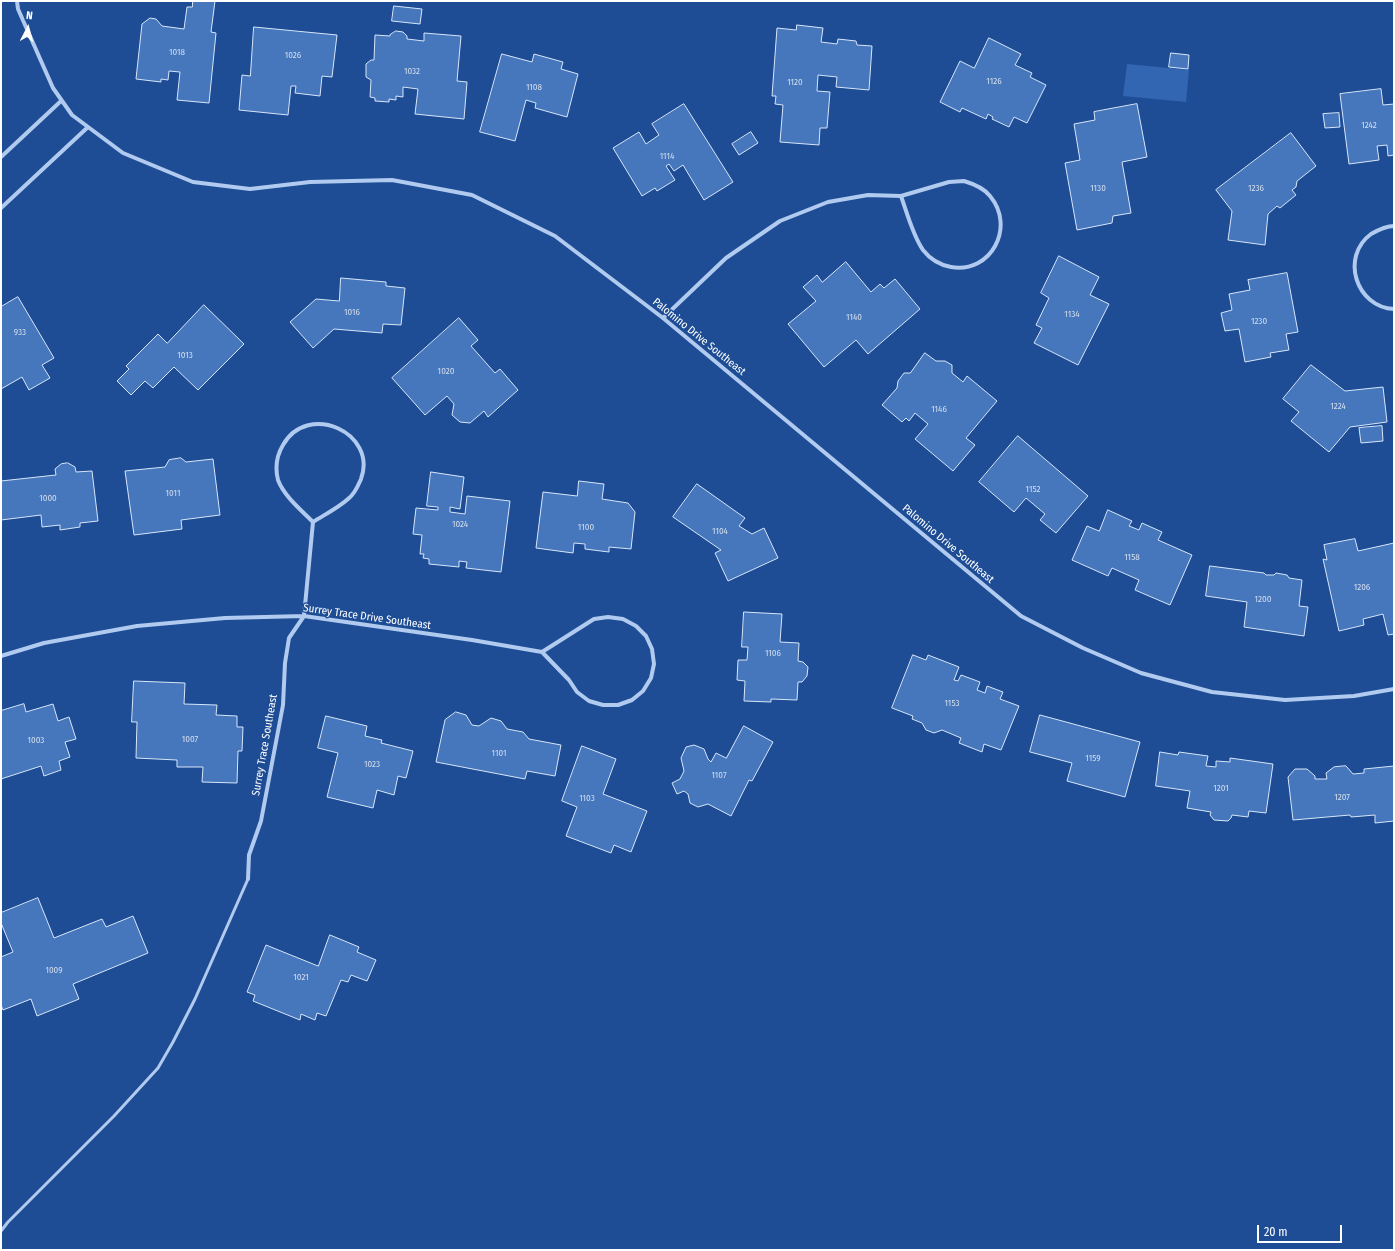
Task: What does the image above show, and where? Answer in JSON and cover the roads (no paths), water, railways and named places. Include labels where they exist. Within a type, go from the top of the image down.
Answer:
[{"type":"street","name":"Palomino Drive Southeast","points":[[18,1],[18,9],[53,88],[61,101],[72,116],[123,153],[193,182],[250,189],[310,182],[392,180],[472,194],[554,236],[663,318],[1021,616],[1076,644],[1141,673],[1212,692],[1285,700],[1354,696],[1394,689]]},
{"type":"street","points":[[1,157],[61,101]]},
{"type":"street","points":[[1,208],[88,127]]},
{"type":"street","points":[[663,318],[726,258],[780,221],[828,202],[868,195],[900,196],[949,182],[964,181],[978,186],[990,195],[998,208],[1001,222],[1000,237],[994,249],[984,259],[972,266],[958,268],[944,266],[932,260],[922,249],[900,196]]},
{"type":"street","points":[[1394,226],[1377,230],[1365,239],[1359,246],[1354,263],[1357,283],[1366,296],[1373,303],[1387,309],[1394,309]]},
{"type":"street","points":[[304,616],[313,522],[285,492],[278,480],[276,466],[279,452],[286,440],[296,430],[309,424],[323,424],[337,427],[349,435],[358,446],[363,460],[363,474],[358,488],[348,499],[313,522]]},
{"type":"street","name":"Surrey Trace Drive Southeast","points":[[1,656],[44,643],[137,626],[225,618],[304,616],[472,640],[542,652]]},
{"type":"street","name":"Surrey Trace Southeast","points":[[248,879],[249,855],[261,821],[283,705],[284,663],[289,638],[304,616]]},
{"type":"street","points":[[608,617],[623,619],[636,626],[646,636],[652,649],[654,664],[651,678],[643,691],[632,700],[618,705],[603,705],[589,701],[577,692],[569,680],[542,652],[594,619],[608,617]]},
{"type":"lane","points":[[1,1231],[8,1222],[114,1116],[158,1068],[195,999],[248,879]]}]
